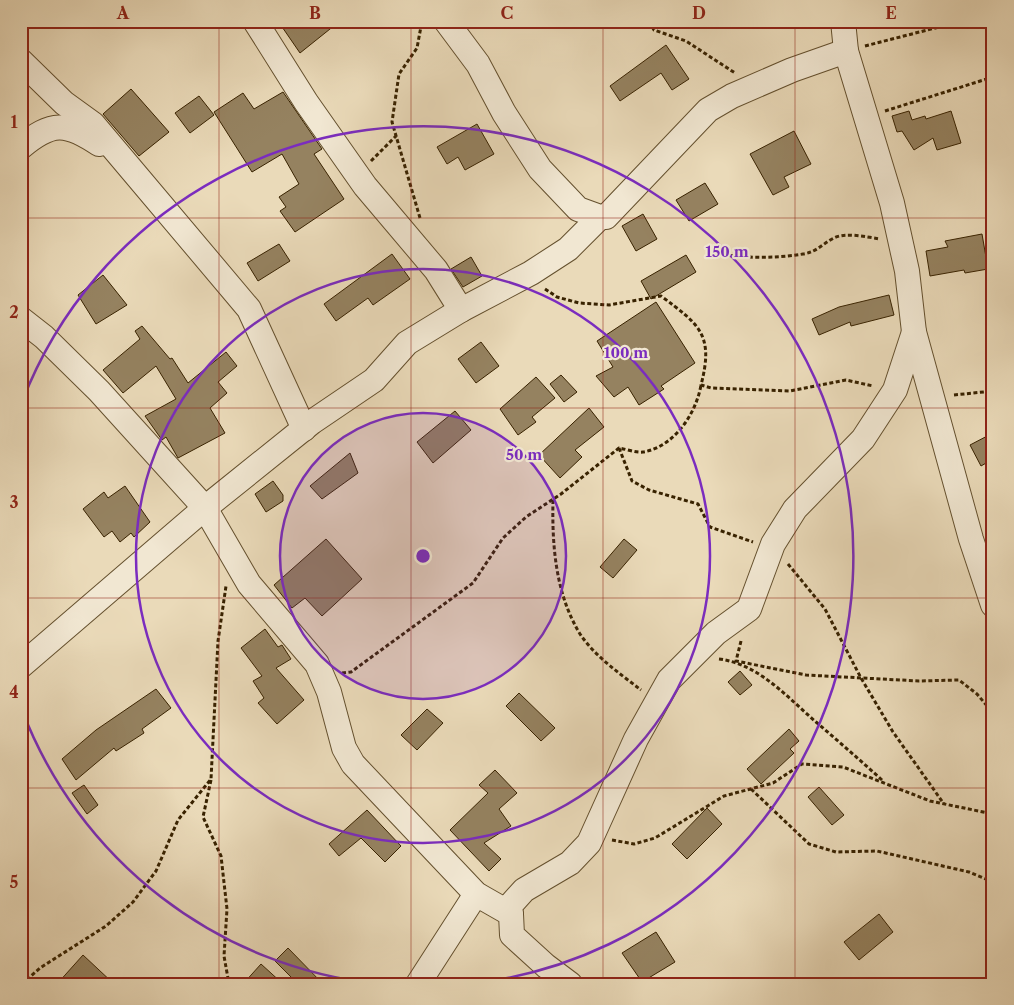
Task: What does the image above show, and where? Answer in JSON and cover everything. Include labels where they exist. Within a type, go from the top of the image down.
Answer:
[{"type":"street","points":[[255,21],[306,102],[360,178],[402,232],[436,270],[461,310]]},
{"type":"street","points":[[446,21],[478,64],[504,113],[540,169],[578,209],[600,217],[606,216],[708,110],[750,88],[846,51]]},
{"type":"street","points":[[843,21],[846,51],[884,175],[900,240],[907,271],[914,332],[971,539],[993,606]]},
{"type":"street","points":[[21,61],[50,90],[93,124],[249,308],[304,428]]},
{"type":"street","points":[[21,147],[48,128],[78,129],[126,161]]},
{"type":"street","points":[[21,666],[205,508],[304,428],[374,380],[407,343],[461,310],[526,276],[568,249],[600,217]]},
{"type":"street","points":[[21,319],[44,337],[99,391],[205,508],[230,554],[255,592],[297,639],[324,675],[344,748],[353,764],[476,894],[511,914]]},
{"type":"street","points":[[570,984],[546,966],[512,935],[511,914],[506,910],[524,890],[570,863],[591,838],[636,739],[669,680],[716,633],[749,608],[771,550],[795,509],[863,439],[891,396],[914,332]]},
{"type":"street","points":[[418,984],[476,894]]},
{"type":"path","points":[[422,21],[417,48],[399,74],[392,122],[422,227]]},
{"type":"path","points":[[650,21],[654,30],[686,41],[742,77],[750,88]]},
{"type":"path","points":[[846,51],[939,27],[953,21]]},
{"type":"path","points":[[865,118],[993,77]]},
{"type":"path","points":[[360,178],[370,162],[396,136]]},
{"type":"path","points":[[710,252],[779,256],[804,254],[818,250],[835,237],[858,236],[900,240]]},
{"type":"path","points":[[324,675],[351,672],[473,583],[503,538],[526,517],[553,500],[619,448],[642,452],[668,441],[686,422],[698,402],[706,354],[705,341],[688,316],[662,296],[608,305],[579,303],[556,297],[526,276]]},
{"type":"path","points":[[700,385],[710,388],[790,390],[846,380],[869,384],[891,396]]},
{"type":"path","points":[[931,391],[960,396],[993,392]]},
{"type":"path","points":[[619,448],[632,481],[649,490],[698,504],[710,527],[737,538],[765,545],[786,562],[825,609],[860,678],[893,732],[944,804]]},
{"type":"path","points":[[553,500],[553,551],[575,626],[609,665],[657,701]]},
{"type":"path","points":[[229,984],[224,956],[227,908],[221,856],[204,817],[211,779],[218,641],[230,554]]},
{"type":"path","points":[[736,661],[749,608]]},
{"type":"path","points":[[694,655],[806,675],[959,680],[977,694],[993,713]]},
{"type":"path","points":[[736,661],[764,676],[852,751],[884,782]]},
{"type":"path","points":[[591,838],[634,844],[655,838],[716,800],[773,782],[802,764],[843,767],[930,801],[993,814]]},
{"type":"path","points":[[22,984],[40,968],[106,926],[134,902],[156,871],[178,820],[211,779]]},
{"type":"path","points":[[751,788],[809,844],[836,852],[877,851],[969,872],[993,882]]},
{"type":"building","points":[[278,21],[340,21],[300,53]]},
{"type":"building","points":[[666,45],[689,79],[672,90],[661,73],[620,101],[610,86]]},
{"type":"building","points":[[131,89],[169,132],[139,156],[103,114]]},
{"type":"building","points":[[283,92],[322,149],[314,154],[344,199],[295,232],[280,211],[286,207],[279,197],[299,184],[282,154],[252,172],[214,112],[243,93],[254,109]]},
{"type":"building","points":[[199,96],[214,115],[190,133],[175,113]]},
{"type":"building","points":[[909,111],[912,120],[925,116],[926,119],[951,111],[961,143],[937,150],[933,138],[914,150],[902,131],[897,132],[892,116]]},
{"type":"building","points":[[477,124],[494,154],[465,170],[458,157],[447,164],[437,147]]},
{"type":"building","points":[[794,131],[811,164],[784,177],[789,187],[773,195],[750,154]]},
{"type":"building","points":[[705,183],[718,204],[689,221],[676,200]]},
{"type":"building","points":[[643,214],[657,239],[636,251],[622,226]]},
{"type":"building","points":[[982,234],[988,269],[965,273],[964,270],[930,276],[926,251],[948,247],[945,241]]},
{"type":"building","points":[[279,244],[290,261],[258,281],[247,263]]},
{"type":"building","points":[[392,254],[410,279],[373,305],[368,298],[336,321],[324,304]]},
{"type":"building","points":[[686,255],[696,272],[651,299],[641,281]]},
{"type":"building","points":[[471,257],[482,276],[463,287],[451,269]]},
{"type":"building","points":[[103,275],[127,305],[96,324],[78,295]]},
{"type":"building","points":[[889,295],[894,315],[851,326],[850,322],[819,335],[812,319],[839,307]]},
{"type":"building","points":[[656,302],[695,363],[661,386],[664,389],[639,405],[628,387],[614,397],[596,376],[613,367],[597,341]]},
{"type":"building","points":[[142,326],[170,359],[172,358],[188,383],[226,352],[237,366],[218,382],[227,393],[210,408],[225,433],[178,458],[166,437],[162,440],[145,416],[176,399],[156,366],[123,393],[103,370],[140,339],[135,331]]},
{"type":"building","points":[[481,342],[499,366],[476,383],[458,359]]},
{"type":"building","points":[[561,375],[577,392],[564,402],[550,384]]},
{"type":"building","points":[[536,377],[555,398],[532,417],[536,422],[518,435],[500,409]]},
{"type":"building","points":[[589,408],[604,427],[575,450],[582,457],[560,478],[539,455]]},
{"type":"building","points":[[455,411],[471,430],[433,463],[417,442]]},
{"type":"building","points":[[993,433],[993,459],[981,466],[970,445]]},
{"type":"building","points":[[350,453],[358,473],[322,499],[310,486]]},
{"type":"building","points":[[273,481],[283,495],[283,501],[266,512],[255,494]]},
{"type":"building","points":[[125,486],[150,522],[134,537],[131,533],[120,542],[112,531],[104,537],[83,509],[104,492],[108,498]]},
{"type":"building","points":[[326,539],[362,579],[322,616],[305,598],[292,608],[274,585]]},
{"type":"building","points":[[624,539],[637,550],[613,578],[600,567]]},
{"type":"building","points":[[265,629],[278,647],[282,645],[291,659],[276,668],[304,700],[277,724],[258,703],[264,698],[253,681],[262,676],[241,648]]},
{"type":"building","points":[[740,671],[752,685],[740,695],[728,682]]},
{"type":"building","points":[[156,689],[171,708],[142,729],[144,733],[116,751],[114,748],[76,780],[62,759],[96,730]]},
{"type":"building","points":[[519,693],[555,728],[541,741],[506,706]]},
{"type":"building","points":[[427,709],[443,723],[417,750],[401,735]]},
{"type":"building","points":[[789,729],[799,741],[790,749],[794,753],[761,784],[747,769]]},
{"type":"building","points":[[495,770],[517,793],[499,809],[511,826],[484,843],[501,859],[489,871],[450,830],[488,793],[479,785]]},
{"type":"building","points":[[84,785],[98,805],[87,814],[72,793]]},
{"type":"building","points":[[819,787],[844,815],[832,825],[808,797]]},
{"type":"building","points":[[707,808],[722,824],[687,859],[672,844]]},
{"type":"building","points":[[367,810],[401,846],[385,862],[361,838],[339,856],[329,844]]},
{"type":"building","points":[[879,914],[893,932],[859,960],[844,942]]},
{"type":"building","points":[[656,932],[675,962],[642,982],[622,953]]},
{"type":"building","points":[[288,948],[323,984],[298,984],[275,961]]},
{"type":"building","points":[[83,955],[114,984],[57,984]]},
{"type":"building","points":[[261,964],[283,984],[243,984]]}]
